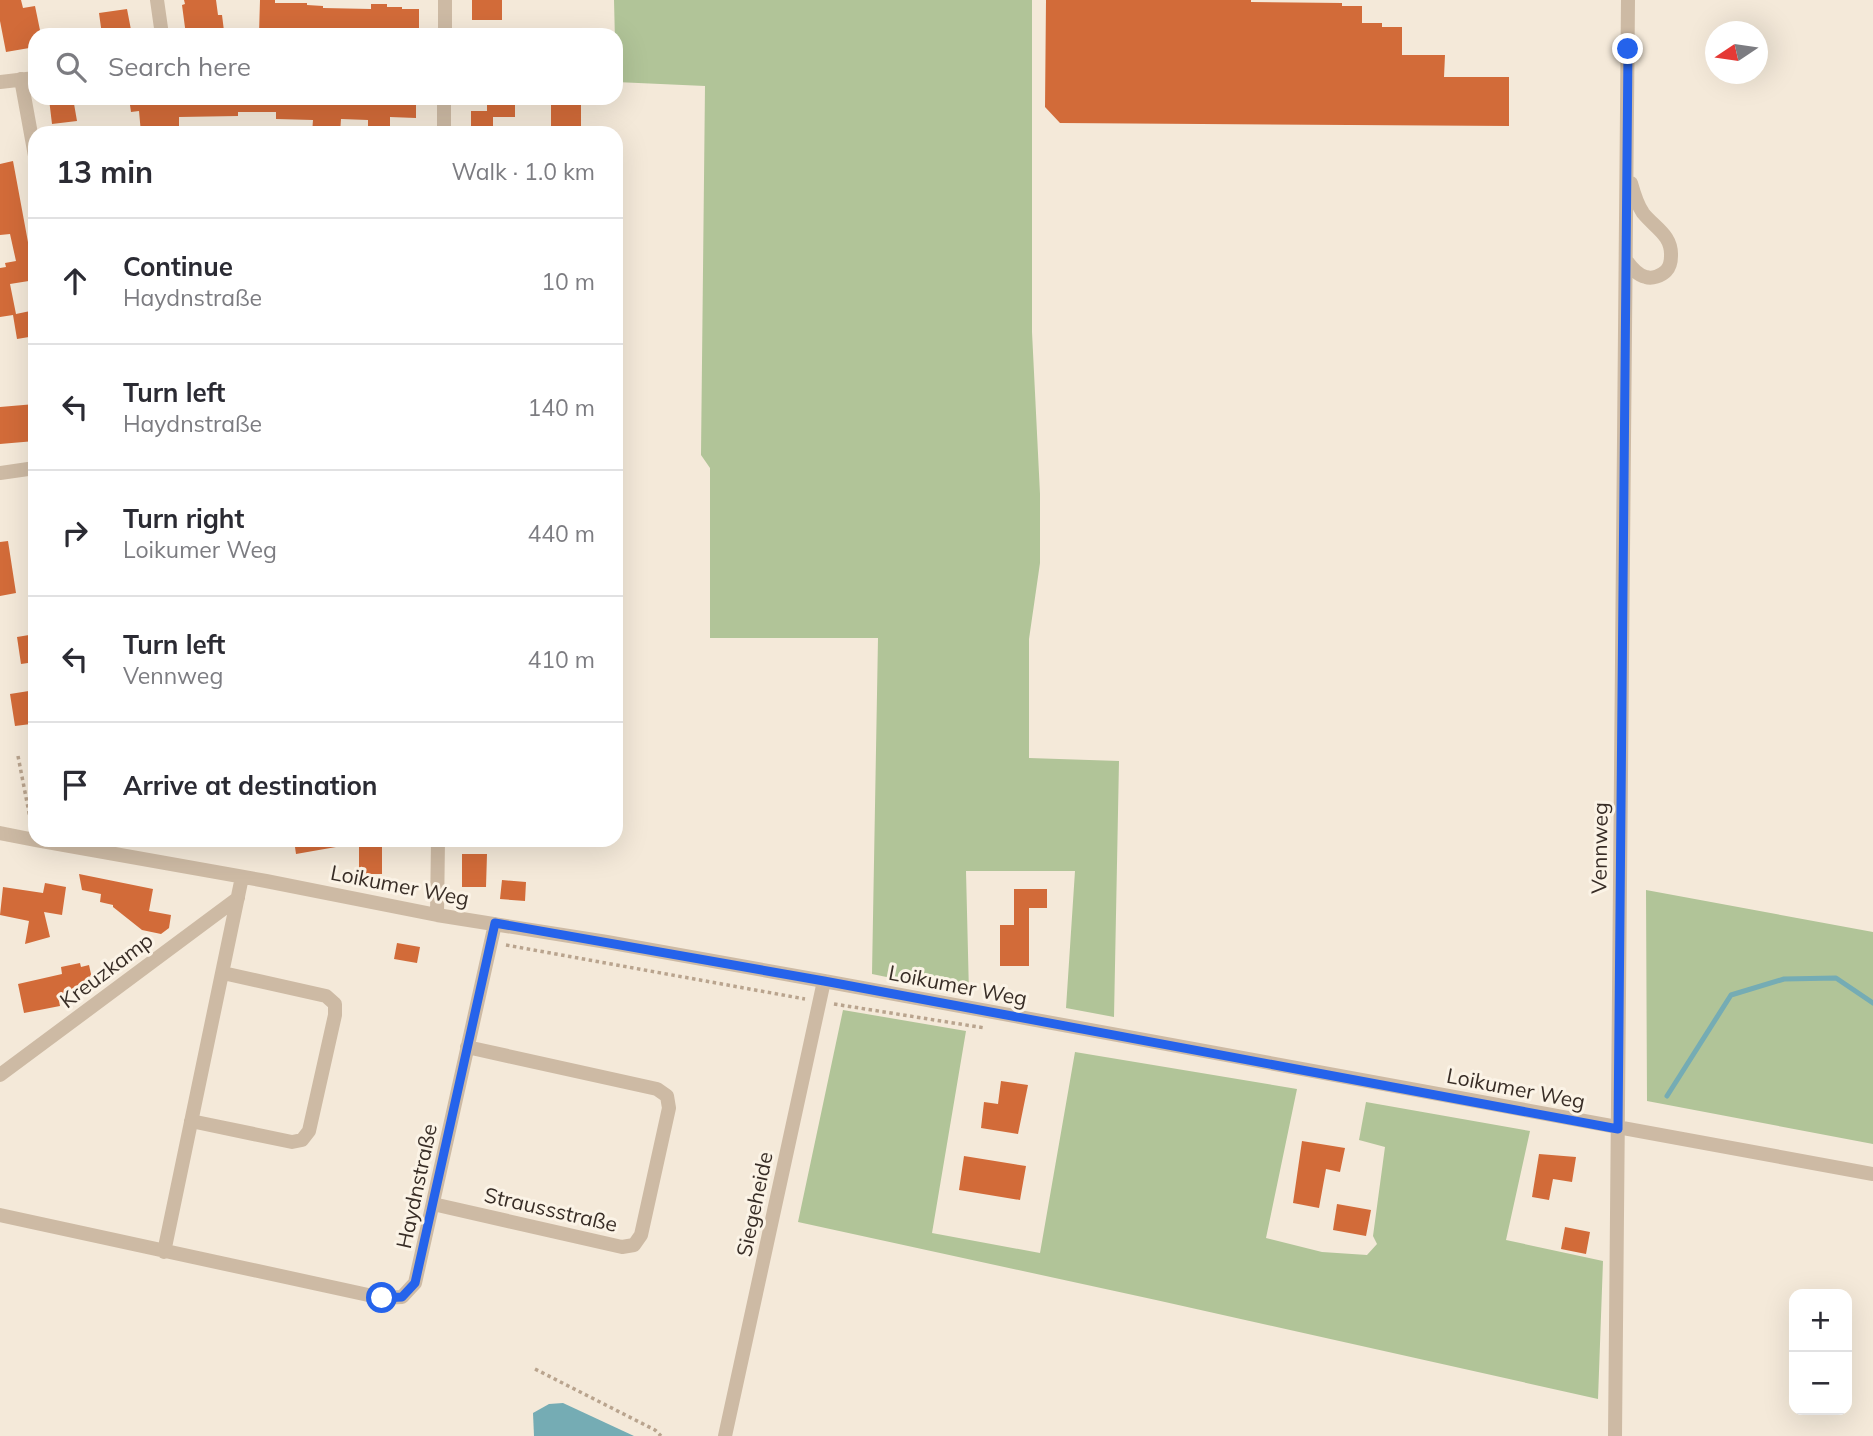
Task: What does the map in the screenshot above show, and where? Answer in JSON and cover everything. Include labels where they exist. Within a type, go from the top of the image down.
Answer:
[{"type":"street","points":[[157,0],[161,28]]},
{"type":"street","points":[[445,0],[445,28]]},
{"type":"street","name":"Vennweg","points":[[1615,1436],[1628,0]]},
{"type":"street","points":[[0,82],[28,78]]},
{"type":"street","points":[[30,105],[32,126]]},
{"type":"street","points":[[443,126],[444,105]]},
{"type":"street","name":"Vennweg","points":[[1626,260],[1636,272],[1648,278],[1659,276],[1671,263],[1672,248],[1666,235],[1638,205],[1627,169]]},
{"type":"street","points":[[0,473],[28,469]]},
{"type":"street","name":"Loikumer Weg","points":[[0,833],[28,839]]},
{"type":"street","name":"Loikumer Weg","points":[[105,847],[437,915],[824,981],[1873,1174]]},
{"type":"street","points":[[437,915],[438,847]]},
{"type":"street","points":[[0,1215],[164,1252],[242,877]]},
{"type":"street","name":"Kreuzkamp","points":[[0,1075],[238,898]]},
{"type":"street","name":"Haydnstraße","points":[[164,1252],[382,1298],[402,1297],[415,1283],[495,923]]},
{"type":"street","points":[[191,1121],[292,1142],[302,1140],[309,1131],[335,1015],[335,1004],[326,996],[223,973]]},
{"type":"street","name":"Siegeheide","points":[[725,1436],[824,981]]},
{"type":"street","name":"Straussstraße","points":[[433,1204],[622,1247],[634,1245],[641,1235],[669,1108],[667,1096],[657,1088],[467,1047]]},
{"type":"path","points":[[18,756],[28,805]]},
{"type":"path","points":[[535,1369],[655,1430],[661,1436]]},
{"type":"green space","points":[[614,0],[1032,0],[1032,332],[1040,494],[1040,563],[1029,639],[1029,758],[1119,761],[1114,1017],[1066,1008],[1075,871],[966,871],[969,994],[872,974],[878,638],[710,638],[710,468],[701,455],[705,86],[623,82],[623,28],[615,28]]},
{"type":"green space","points":[[1646,890],[1873,932],[1873,1144],[1647,1101]]},
{"type":"green space","points":[[843,1010],[966,1031],[932,1233],[1040,1253],[1075,1052],[1297,1089],[1266,1238],[1322,1252],[1367,1255],[1377,1244],[1373,1236],[1385,1147],[1359,1140],[1366,1102],[1530,1131],[1506,1240],[1603,1261],[1598,1399],[798,1222]]},
{"type":"water","points":[[563,1403],[634,1436],[534,1436],[533,1413],[549,1404]]},
{"type":"building","points":[[0,0],[21,0],[23,8],[35,6],[40,28],[28,28],[28,48],[6,52],[0,21]]},
{"type":"building","points":[[184,0],[216,0],[224,28],[185,28],[182,5],[185,4]]},
{"type":"building","points":[[260,0],[307,3],[323,8],[371,9],[371,4],[387,4],[387,7],[419,9],[419,28],[259,28]]},
{"type":"building","points":[[472,0],[502,0],[502,20],[472,20]]},
{"type":"building","points":[[1046,0],[1251,0],[1362,6],[1362,23],[1402,27],[1402,55],[1445,55],[1444,77],[1509,77],[1509,126],[1060,123],[1045,107]]},
{"type":"building","points":[[127,9],[131,28],[101,28],[99,13]]},
{"type":"building","points":[[50,105],[74,105],[77,121],[52,124]]},
{"type":"building","points":[[130,105],[416,105],[416,118],[390,117],[390,126],[368,126],[368,120],[341,119],[340,126],[313,126],[313,120],[276,119],[276,112],[238,112],[238,116],[179,117],[179,126],[140,126],[139,111],[131,112]]},
{"type":"building","points":[[487,105],[515,105],[515,117],[493,117],[493,126],[471,126],[471,111],[487,111]]},
{"type":"building","points":[[551,105],[581,105],[581,126],[551,126]]},
{"type":"building","points":[[13,161],[28,242],[28,281],[10,284],[16,314],[28,311],[28,337],[17,339],[13,315],[0,317],[0,268],[6,267],[5,263],[16,261],[10,234],[0,235],[0,164]]},
{"type":"building","points":[[28,405],[28,442],[0,444],[0,407]]},
{"type":"building","points":[[8,541],[16,593],[0,596],[0,542]]},
{"type":"building","points":[[28,635],[28,663],[21,664],[17,637]]},
{"type":"building","points":[[28,691],[28,724],[15,726],[10,694]]},
{"type":"building","points":[[295,847],[336,847],[296,854]]},
{"type":"building","points":[[359,847],[382,847],[382,874],[359,874]]},
{"type":"building","points":[[462,854],[487,854],[486,887],[462,887]]},
{"type":"building","points":[[79,874],[153,889],[149,911],[171,915],[169,928],[161,934],[142,930],[113,905],[100,902],[101,894],[82,890]]},
{"type":"building","points":[[502,880],[526,882],[525,901],[500,899]]},
{"type":"building","points":[[45,883],[66,887],[62,915],[44,912],[50,937],[25,944],[29,921],[0,915],[3,887],[43,893]]},
{"type":"building","points":[[1014,889],[1047,889],[1047,908],[1029,908],[1029,966],[1000,966],[1000,925],[1014,925]]},
{"type":"building","points":[[397,943],[420,947],[417,963],[394,959]]},
{"type":"building","points":[[80,963],[81,967],[89,965],[93,983],[84,984],[86,991],[58,996],[60,1006],[24,1013],[18,984],[62,974],[61,967]]},
{"type":"building","points":[[1001,1081],[1028,1085],[1018,1134],[981,1128],[984,1102],[998,1104]]},
{"type":"building","points":[[1302,1141],[1345,1148],[1340,1172],[1326,1169],[1319,1208],[1293,1203]]},
{"type":"building","points":[[1539,1154],[1576,1157],[1572,1182],[1553,1179],[1549,1200],[1532,1197]]},
{"type":"building","points":[[964,1156],[1026,1166],[1020,1200],[959,1190]]},
{"type":"building","points":[[1337,1204],[1371,1210],[1366,1236],[1333,1230]]},
{"type":"building","points":[[1565,1227],[1590,1232],[1586,1254],[1561,1249]]},
{"type":"waterway","points":[[1667,1096],[1731,995],[1784,979],[1836,978],[1873,1003]]},
{"type":"route","points":[[382,1298],[402,1297],[415,1283],[495,923],[824,981],[1618,1129],[1628,49]]}]
